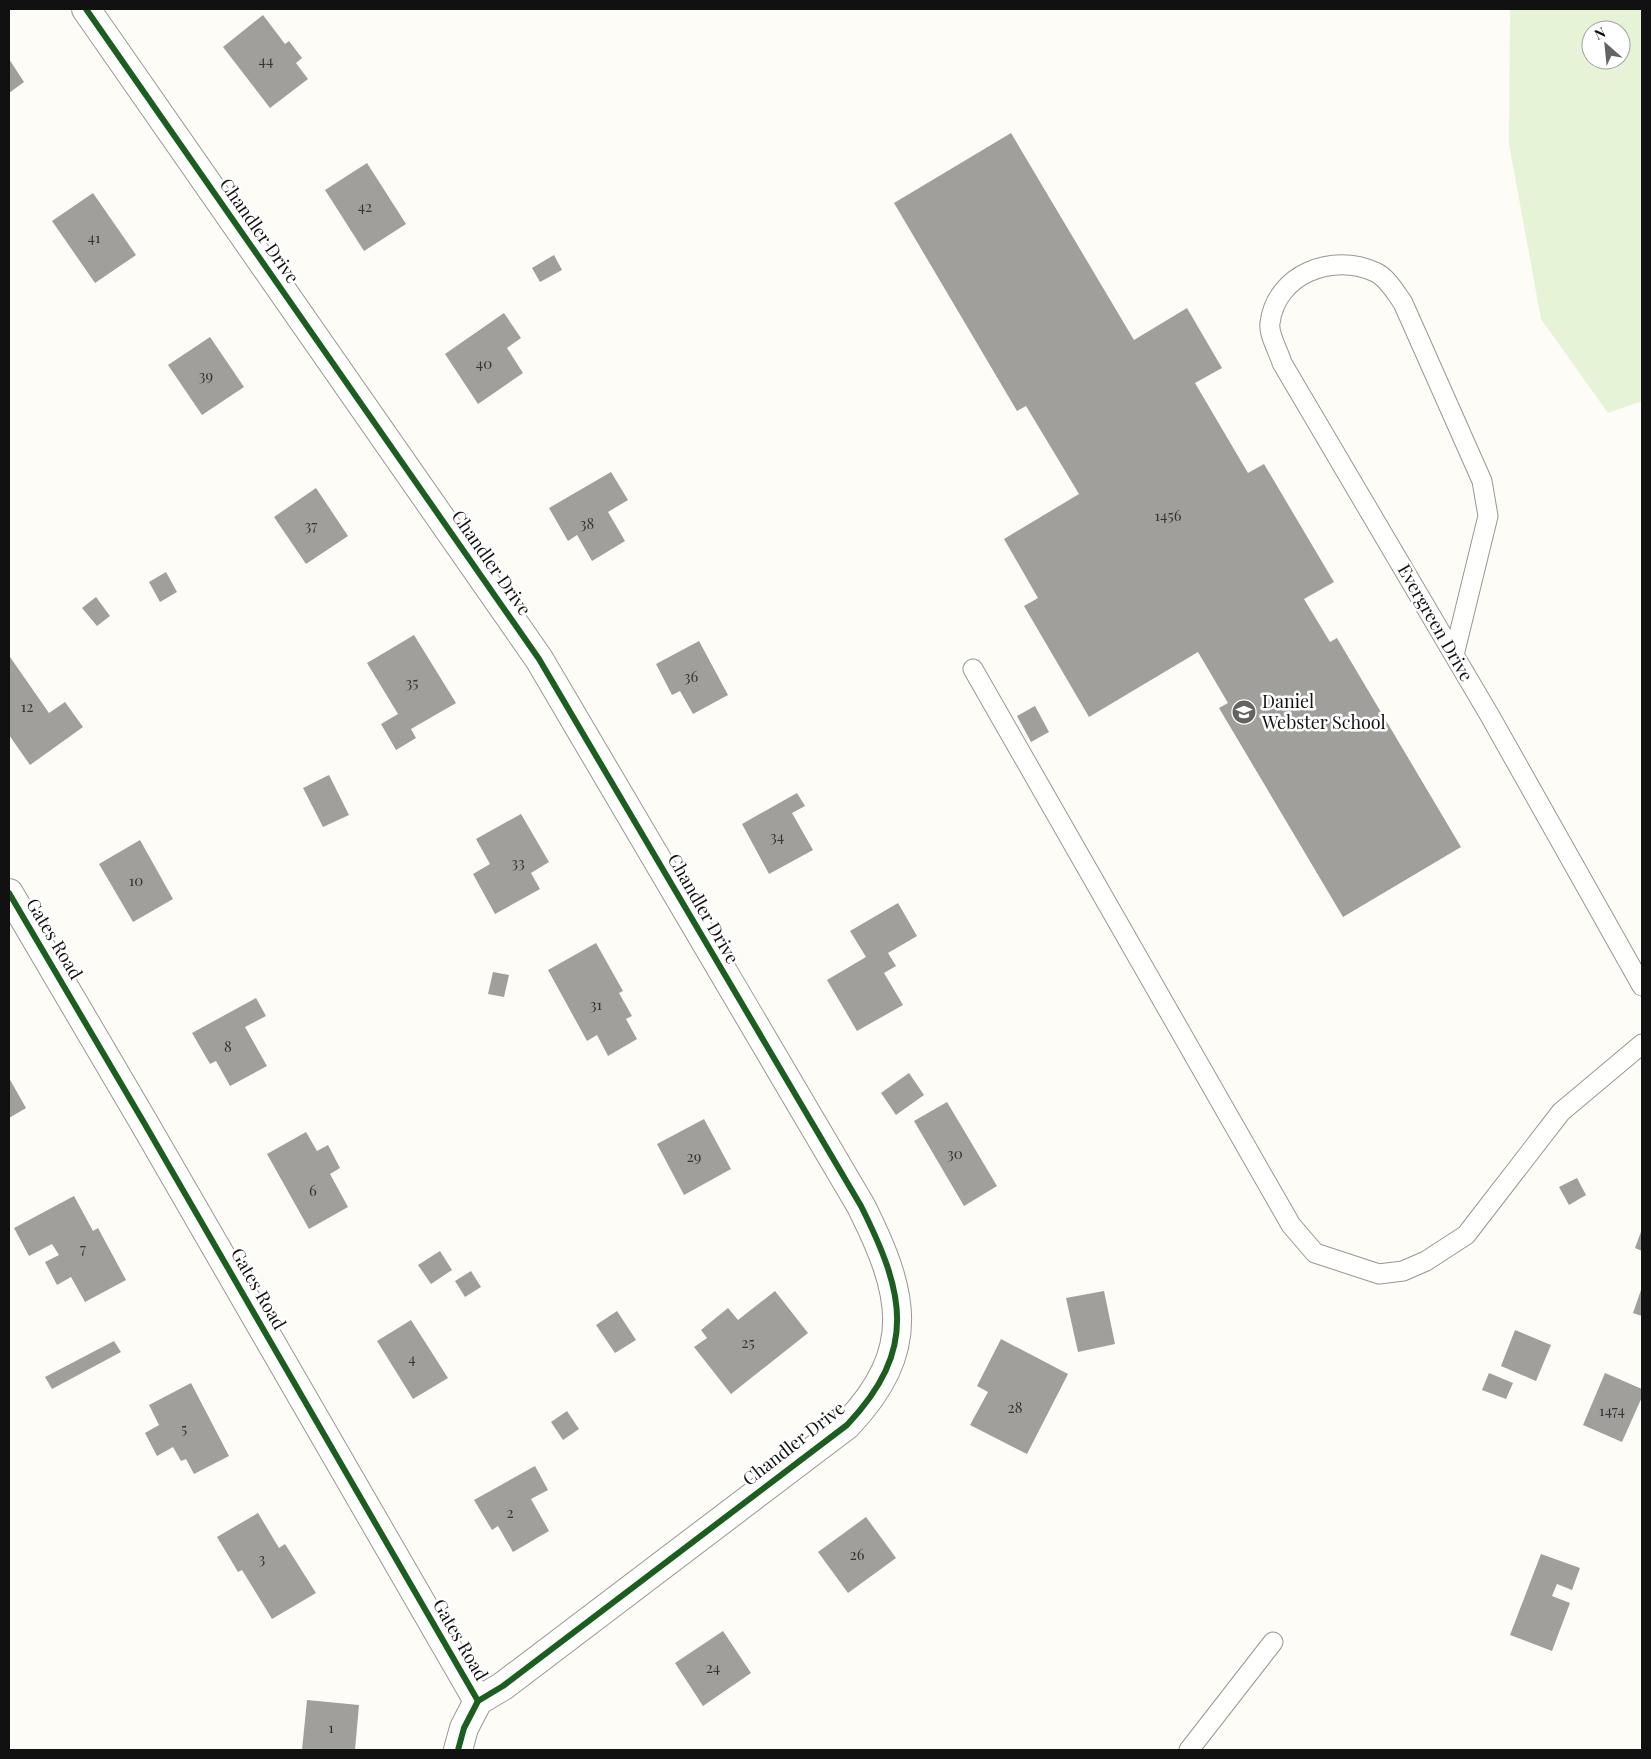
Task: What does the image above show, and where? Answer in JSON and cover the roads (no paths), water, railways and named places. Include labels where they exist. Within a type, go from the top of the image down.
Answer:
[{"type":"street","name":"Chandler Drive","points":[[86,9],[539,659],[860,1206],[881,1246],[893,1280],[898,1318],[893,1355],[880,1384],[863,1408],[847,1425],[503,1686],[478,1701]]},
{"type":"street","name":"Gates Road","points":[[9,893],[478,1701]]},
{"type":"street","points":[[458,1750],[464,1728],[478,1701]]},
{"type":"lane","name":"Evergreen Drive","points":[[1454,655],[1488,516],[1482,481],[1403,303],[1389,284],[1376,272],[1353,266],[1327,265],[1314,268],[1285,288],[1276,302],[1269,324],[1282,363],[1454,655],[1642,986]]},
{"type":"lane","points":[[973,669],[1291,1225],[1315,1252],[1380,1274],[1403,1271],[1426,1261],[1452,1245],[1466,1234],[1561,1112],[1642,1044]]},
{"type":"lane","points":[[1189,1750],[1273,1642]]},
{"type":"place","name":"Daniel Webster School","points":[[1244,712]]}]
